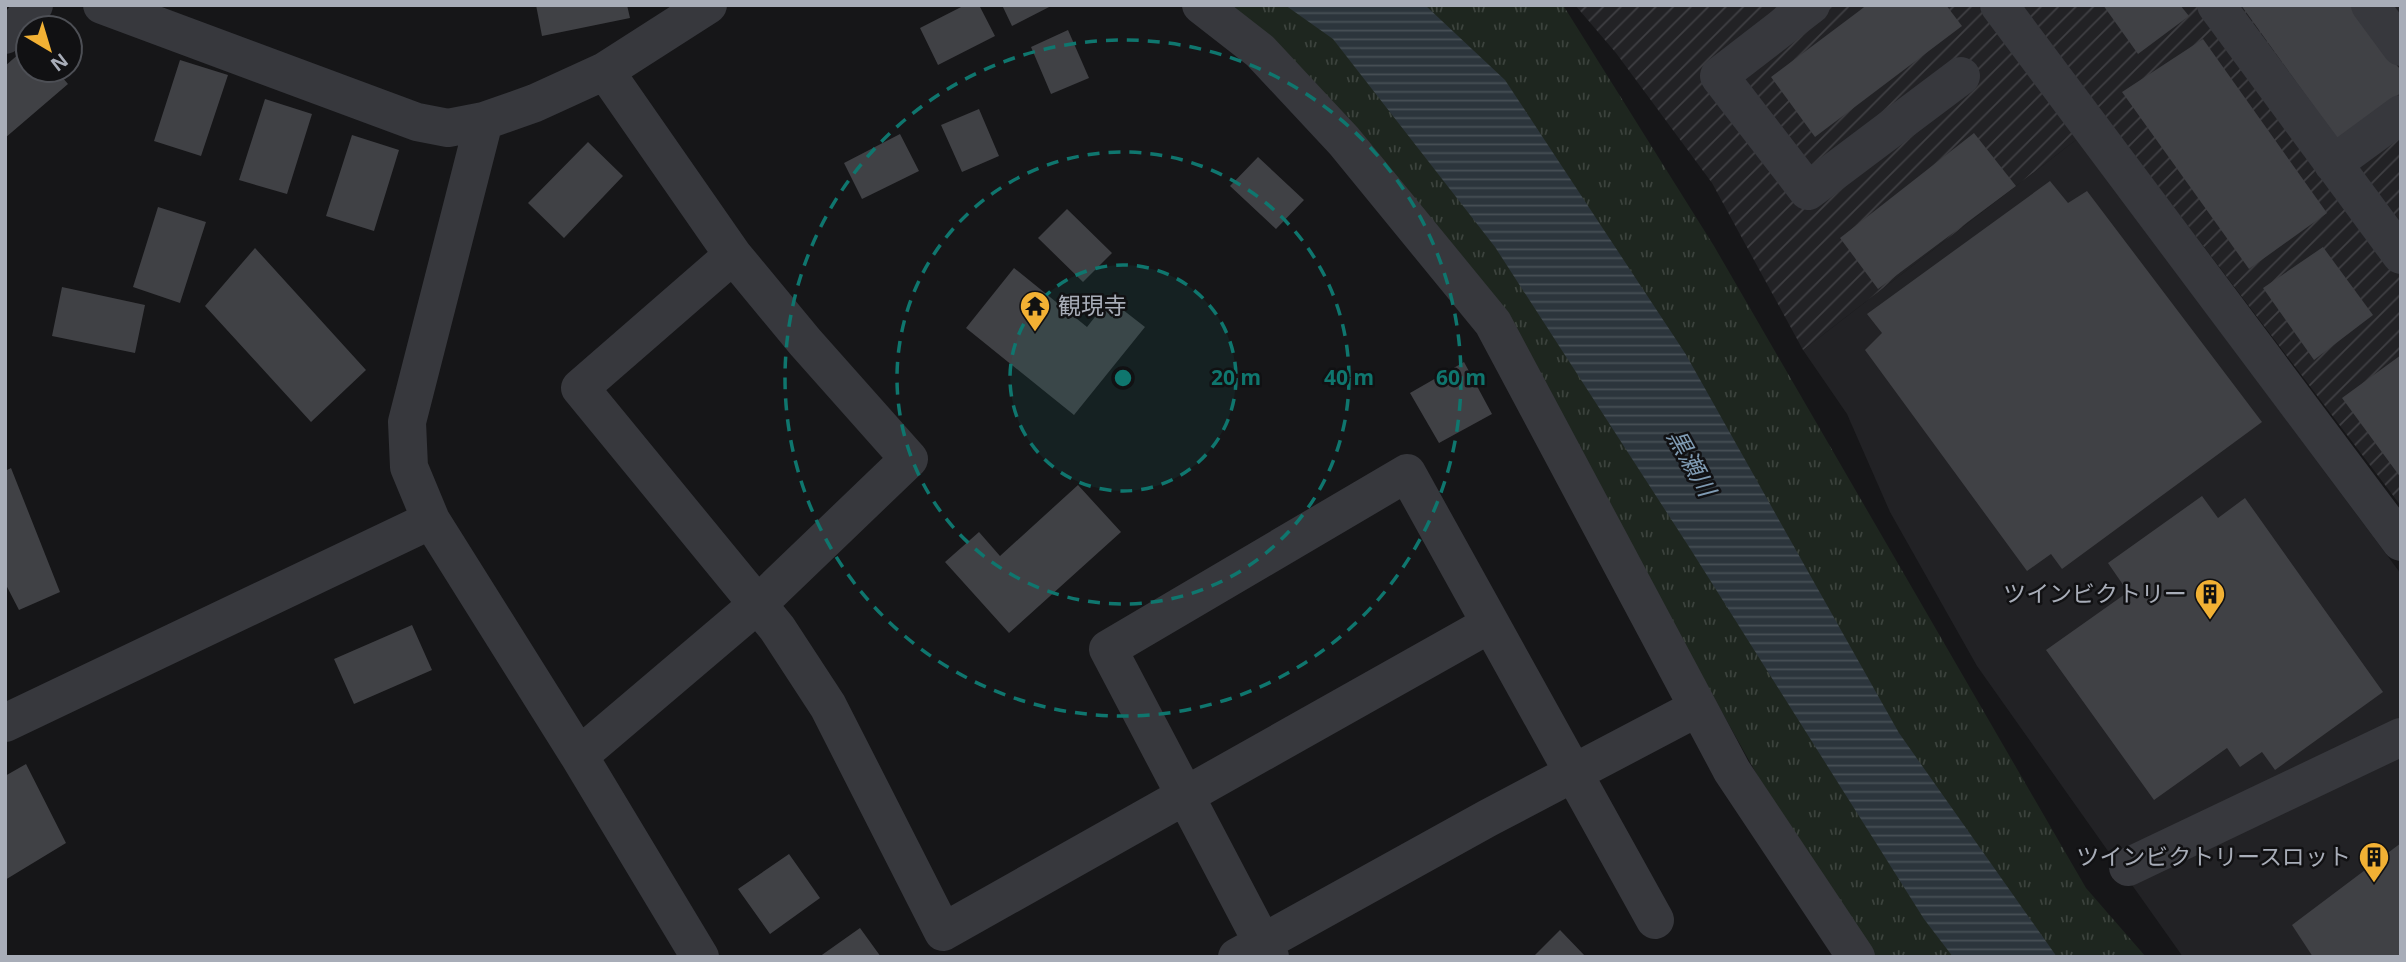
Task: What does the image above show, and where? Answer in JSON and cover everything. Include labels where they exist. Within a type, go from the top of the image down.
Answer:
[{"type":"street","points":[[5,36],[22,22],[34,5]]},
{"type":"street","points":[[102,5],[151,15],[417,122],[448,128],[484,121],[535,103],[605,71],[708,5]]},
{"type":"street","points":[[1201,5],[1260,51],[1334,131],[1493,323],[1731,771],[1856,957]]},
{"type":"street","points":[[1811,5],[1719,76],[1808,191],[1961,76]]},
{"type":"street","points":[[1999,5],[2401,542]]},
{"type":"street","points":[[2216,5],[2401,255]]},
{"type":"street","points":[[2370,5],[2401,47]]},
{"type":"street","points":[[579,756],[758,604],[909,459],[733,255],[605,71]]},
{"type":"street","points":[[2333,164],[2401,114]]},
{"type":"street","points":[[484,121],[407,422],[409,467],[431,520],[579,756],[700,957]]},
{"type":"street","points":[[733,255],[580,388],[777,628],[828,706],[943,932],[1490,624]]},
{"type":"street","points":[[1655,920],[1575,774],[1407,473],[1108,649],[1186,797],[1257,952],[1488,818],[1575,774],[1697,708]]},
{"type":"street","points":[[5,723],[431,520]]},
{"type":"street","points":[[2129,867],[2401,737]]},
{"type":"shaded area","points":[[1575,5],[1978,5],[2077,139],[1803,350],[1712,183],[1616,53]]},
{"type":"shaded area","points":[[2021,5],[2401,5],[2401,506],[2109,122]]},
{"type":"shaded area","points":[[2077,139],[2401,574],[2401,957],[2183,957],[1977,666],[1890,512],[1847,414],[1803,350]]},
{"type":"green space","points":[[1225,5],[1563,5],[1714,246],[2086,888],[2146,957],[1859,957],[1558,419]]},
{"type":"water","name":"黒瀬川","points":[[1285,5],[1425,5],[1505,80],[1685,353],[1899,733],[2057,957],[1953,957],[1924,919],[1691,550],[1495,247],[1333,39]]},
{"type":"building","points":[[536,5],[627,5],[630,18],[542,36]]},
{"type":"building","points":[[965,5],[979,5],[995,36],[938,65],[920,28]]},
{"type":"building","points":[[1002,5],[1053,5],[1012,26]]},
{"type":"building","points":[[1867,5],[1946,5],[1962,26],[1815,137],[1771,77]]},
{"type":"building","points":[[2103,5],[2180,5],[2189,16],[2138,54]]},
{"type":"building","points":[[2241,5],[2353,5],[2401,71],[2401,93],[2337,139]]},
{"type":"building","points":[[1068,30],[1089,78],[1051,94],[1031,47]]},
{"type":"building","points":[[2203,39],[2327,213],[2249,269],[2122,92]]},
{"type":"building","points":[[14,58],[14,84],[68,84],[5,138],[5,66]]},
{"type":"building","points":[[180,60],[228,75],[201,156],[154,141]]},
{"type":"building","points":[[265,99],[312,114],[287,194],[239,180]]},
{"type":"building","points":[[979,109],[999,156],[962,172],[941,125]]},
{"type":"building","points":[[1974,133],[2016,186],[1878,289],[1840,238]]},
{"type":"building","points":[[900,134],[919,171],[862,199],[844,163]]},
{"type":"building","points":[[352,135],[399,150],[374,231],[326,216]]},
{"type":"building","points":[[588,142],[623,176],[564,238],[528,203]]},
{"type":"building","points":[[1258,157],[1304,200],[1276,229],[1230,186]]},
{"type":"building","points":[[2050,181],[2068,203],[2087,191],[2262,422],[2062,569],[2051,554],[2027,571],[1865,350],[1882,333],[1867,314]]},
{"type":"building","points":[[158,207],[206,222],[180,303],[133,287]]},
{"type":"building","points":[[1067,209],[1112,253],[1083,282],[1038,238]]},
{"type":"building","points":[[2323,247],[2373,315],[2314,360],[2263,288]]},
{"type":"building","points":[[255,248],[366,370],[311,422],[205,306]]},
{"type":"building","points":[[1014,268],[1087,327],[1109,299],[1145,327],[1074,415],[966,328]]},
{"type":"building","points":[[62,287],[145,305],[135,353],[52,336]]},
{"type":"building","points":[[2401,355],[2401,478],[2342,398]]},
{"type":"building","points":[[1464,362],[1492,414],[1439,443],[1410,393]]},
{"type":"building","points":[[11,468],[60,592],[19,610],[5,583],[5,471]]},
{"type":"building","points":[[1078,485],[1121,532],[1009,633],[945,562],[979,532],[1000,556]]},
{"type":"building","name":"ツインビクトリー","points":[[2202,496],[2218,518],[2245,498],[2383,692],[2275,770],[2262,752],[2240,767],[2227,748],[2154,800],[2046,650],[2128,592],[2108,563]]},
{"type":"building","points":[[412,625],[432,670],[354,704],[334,659]]},
{"type":"building","points":[[26,764],[66,843],[5,880],[5,776]]},
{"type":"building","name":"ツインビクトリースロット","points":[[2401,843],[2401,957],[2313,957],[2292,925]]},
{"type":"building","points":[[789,854],[820,898],[770,934],[738,889]]},
{"type":"building","points":[[860,928],[881,957],[819,957]]},
{"type":"building","points":[[1560,930],[1586,957],[1533,957]]},
{"type":"place","name":"観現寺","points":[[1035,333]]},
{"type":"place","name":"ツインビクトリー","points":[[2210,621]]},
{"type":"place","name":"ツインビクトリースロット","points":[[2374,884]]}]
